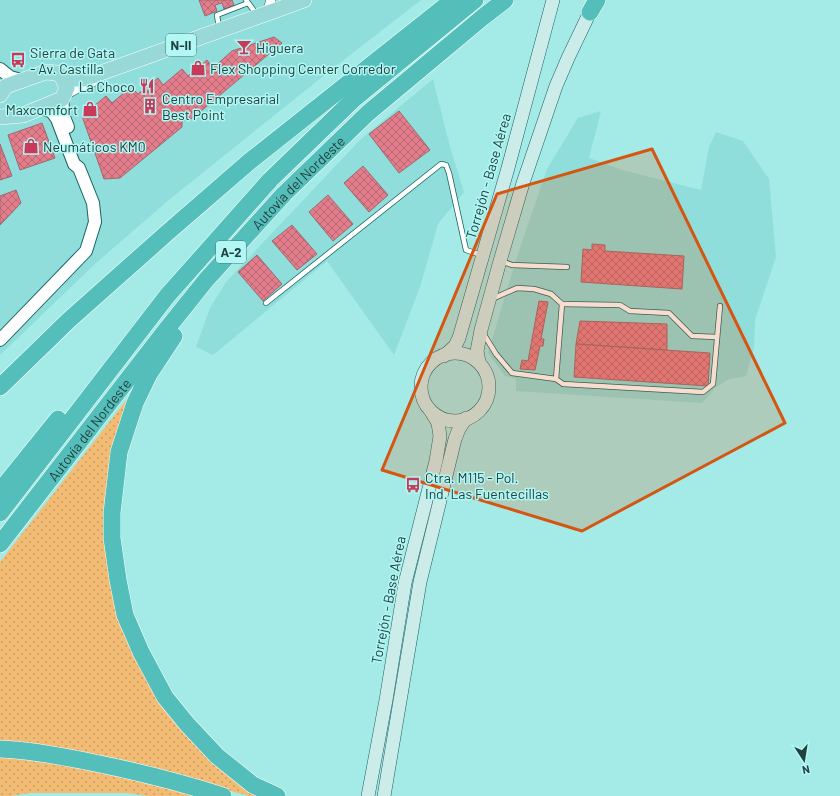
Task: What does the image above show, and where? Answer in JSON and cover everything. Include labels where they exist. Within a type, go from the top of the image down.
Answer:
[{"type":"highway","points":[[0,387],[75,315],[250,160],[453,0]]},
{"type":"highway","name":"Autovía del Nordeste","points":[[0,513],[168,296],[270,180],[354,99],[475,0]]},
{"type":"highway","name":"Autovía del Nordeste","points":[[0,544],[193,297],[284,194],[368,113],[505,0]]},
{"type":"highway","points":[[276,796],[252,785],[217,756],[187,724],[165,697],[141,652],[125,615],[112,538],[112,513],[120,452],[135,403],[150,374],[173,337],[284,194]]},
{"type":"highway","points":[[0,491],[115,348],[168,296]]},
{"type":"highway","points":[[0,749],[72,758],[125,769],[188,785],[223,796]]},
{"type":"main road","name":"N-II","points":[[63,97],[42,108],[16,117],[2,105],[5,87],[22,80],[46,72],[51,72],[70,79],[84,79],[304,0]]},
{"type":"main road","name":"Torrejón - Base Aérea","points":[[444,356],[455,346],[459,338],[508,168],[553,0]]},
{"type":"main road","points":[[479,362],[477,351],[481,330],[523,183],[556,86],[570,54],[596,4]]},
{"type":"main road","points":[[61,75],[67,88],[63,97]]},
{"type":"main road","points":[[456,354],[466,355],[479,362],[487,374],[489,388],[486,401],[478,412],[466,418],[448,421],[432,413],[423,400],[421,383],[428,367],[444,356],[456,354]]},
{"type":"main road","name":"Torrejón - Base Aérea","points":[[368,795],[386,700],[404,582],[436,461],[440,436],[438,423],[432,413]]},
{"type":"main road","name":"Torrejón - Base Aérea","points":[[384,796],[420,582],[456,439],[459,429],[466,418]]},
{"type":"street","points":[[261,15],[271,0]]},
{"type":"street","name":"N-II","points":[[63,97],[86,85],[248,26],[256,22],[261,15]]},
{"type":"street","points":[[0,68],[10,77],[22,80]]},
{"type":"street","points":[[0,68],[2,105]]},
{"type":"street","points":[[63,97],[64,116],[80,162],[79,168]]},
{"type":"street","points":[[0,340],[86,251],[95,222],[93,203],[79,168],[74,164],[57,119],[52,112],[42,108]]},
{"type":"lane","points":[[219,31],[217,15],[247,2],[261,15]]},
{"type":"lane","points":[[266,303],[441,164],[446,164],[449,173],[466,250],[482,256]]},
{"type":"lane","points":[[500,261],[512,265],[567,267]]},
{"type":"lane","points":[[489,300],[517,288],[534,289],[551,294],[562,304],[620,305],[630,311],[669,313],[692,336],[717,337]]},
{"type":"lane","points":[[556,379],[562,304]]},
{"type":"lane","points":[[481,330],[496,354],[512,374],[556,379],[563,384],[703,392],[713,384],[720,306]]},
{"type":"highlighted area","points":[[652,149],[785,423],[582,531],[382,470],[497,194]]},
{"type":"shaded area","points":[[0,0],[421,0],[170,199],[96,263],[0,355]]},
{"type":"shaded area","points":[[433,79],[450,147],[464,192],[438,224],[420,287],[394,355],[327,261],[213,355],[196,347],[210,308],[226,282],[361,139]]},
{"type":"shaded area","points":[[601,111],[589,158],[622,170],[701,190],[709,147],[716,132],[743,141],[769,179],[776,257],[755,320],[754,347],[746,376],[729,379],[716,387],[702,403],[516,391],[516,379],[505,376],[488,353],[516,260],[547,169],[578,118]]},
{"type":"shaded area","points":[[142,380],[106,504],[131,649],[261,796],[249,796],[149,766],[115,758],[29,745],[0,743],[0,562]]},
{"type":"shaded area","points":[[0,757],[64,765],[167,787],[197,796],[149,796],[127,793],[31,793],[0,796]]},
{"type":"building","points":[[199,0],[232,0],[234,5],[224,9],[222,3],[215,5],[217,11],[205,16]]},
{"type":"building","name":"Centro Empresarial Best Point","points":[[274,37],[282,43],[201,111],[196,110],[191,119],[182,121],[182,127],[120,178],[104,179],[82,116],[106,96],[112,103],[131,87],[138,94],[158,78],[163,85],[182,69],[188,76],[207,60],[213,68],[232,51]]},
{"type":"building","points":[[399,111],[430,150],[399,173],[369,134]]},
{"type":"building","name":"Neumáticos KM0","points":[[42,123],[55,158],[20,170],[8,135]]},
{"type":"building","points":[[0,144],[12,176],[0,180]]},
{"type":"building","points":[[363,166],[388,195],[369,212],[344,183]]},
{"type":"building","points":[[16,190],[21,203],[0,225],[0,196]]},
{"type":"building","points":[[328,195],[353,224],[333,241],[309,212]]},
{"type":"building","points":[[292,225],[317,254],[297,270],[272,241]]},
{"type":"building","points":[[592,244],[605,245],[605,251],[684,256],[682,289],[581,282],[583,249],[592,250]]},
{"type":"building","points":[[257,255],[282,284],[263,301],[238,272]]},
{"type":"building","points":[[539,301],[548,302],[541,339],[544,339],[543,346],[540,346],[535,370],[520,369],[522,360],[528,361]]},
{"type":"building","points":[[580,321],[667,324],[667,350],[576,344]]},
{"type":"building","points":[[576,344],[710,353],[708,386],[574,377]]},
{"type":"place","name":"Higuera","points":[[244,47]]},
{"type":"place","name":"Sierra de Gata - Av. Castilla","points":[[18,60]]},
{"type":"place","name":"Flex Shopping Center Corredor","points":[[198,68]]},
{"type":"place","name":"La Choco","points":[[147,86]]},
{"type":"place","name":"Centro Empresarial Best Point","points":[[150,106]]},
{"type":"place","name":"Maxcomfort","points":[[90,109]]},
{"type":"place","name":"Neumáticos KM0","points":[[31,146]]},
{"type":"place","name":"Ctra. M115 - Pol. Ind. Las Fuentecillas","points":[[413,485]]}]
